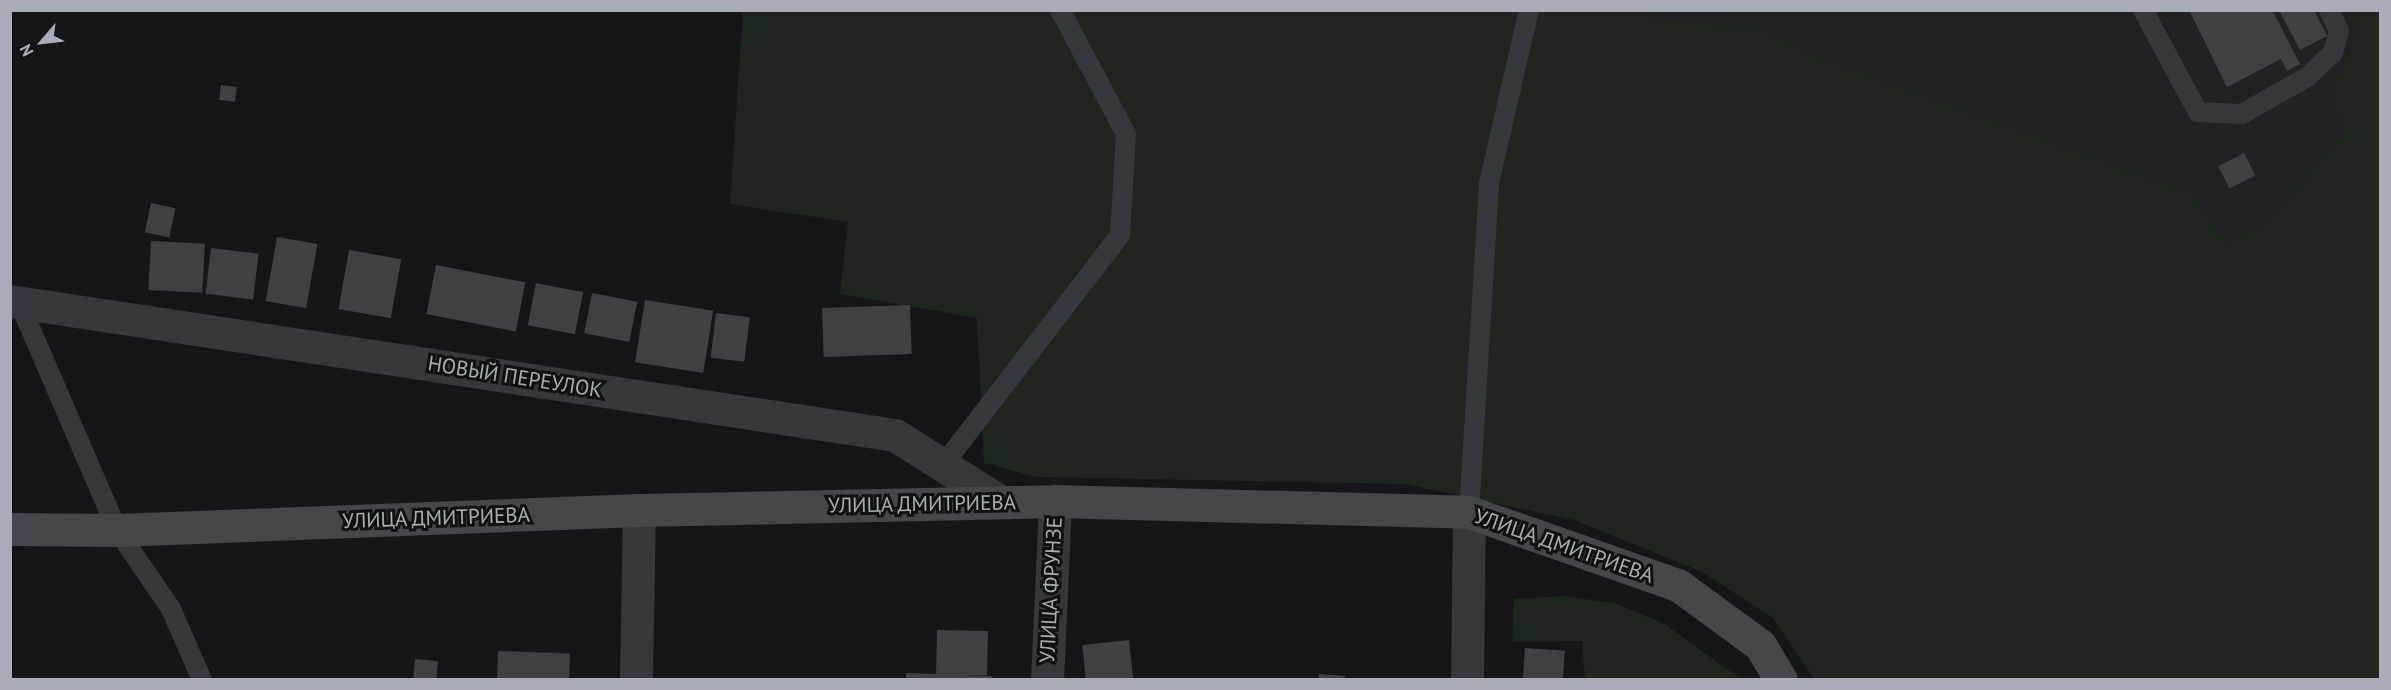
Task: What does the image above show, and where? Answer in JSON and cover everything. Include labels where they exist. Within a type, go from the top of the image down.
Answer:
[{"type":"street","name":"НОВЫЙ ПЕРЕУЛОК","points":[[15,301],[895,435],[1001,502]]},
{"type":"street","name":"УЛИЦА ДМИТРИЕВА","points":[[10,529],[117,530],[639,510],[1055,501],[1469,512],[1678,585],[1760,645],[1782,680]]},
{"type":"street","name":"УЛИЦА ФРУНЗЕ","points":[[1047,680],[1055,501]]},
{"type":"street","points":[[636,680],[639,510]]},
{"type":"street","points":[[1467,680],[1469,512]]},
{"type":"lane","points":[[943,465],[1120,235],[1126,134],[1060,10]]},
{"type":"lane","points":[[1469,512],[1489,183],[1529,10]]},
{"type":"lane","points":[[2143,10],[2198,112],[2242,114],[2307,77],[2333,53],[2340,31],[2329,10]]},
{"type":"lane","points":[[15,301],[117,530],[171,609],[202,680]]},
{"type":"shaded area","points":[[1634,10],[1636,15],[1765,30],[1817,56],[2193,193],[2226,243],[2262,226],[2344,135],[2330,99],[2358,25],[2352,11],[2380,11],[2380,679],[1814,679],[1773,618],[1702,572],[1574,520],[1404,484],[1036,477],[984,463],[977,318],[840,294],[848,222],[730,204],[743,11]]},
{"type":"shaded area","points":[[2352,10],[2358,25],[2330,99],[2344,135],[2262,226],[2226,243],[2193,193],[1817,56],[1765,30],[1636,15],[1634,11]]},
{"type":"shaded area","points":[[1563,596],[1614,603],[1663,623],[1741,679],[1585,679],[1582,641],[1512,642],[1514,599]]},
{"type":"building","points":[[2189,10],[2272,10],[2300,64],[2287,71],[2281,59],[2227,87]]},
{"type":"building","points":[[2279,10],[2314,10],[2327,36],[2300,50]]},
{"type":"building","points":[[221,85],[237,87],[235,102],[219,100]]},
{"type":"building","points":[[2244,153],[2255,175],[2230,188],[2218,166]]},
{"type":"building","points":[[151,203],[175,208],[169,238],[145,232]]},
{"type":"building","points":[[277,237],[317,244],[306,308],[266,301]]},
{"type":"building","points":[[151,241],[205,244],[202,293],[148,290]]},
{"type":"building","points":[[211,248],[259,254],[253,300],[205,294]]},
{"type":"building","points":[[349,250],[401,259],[391,318],[339,309]]},
{"type":"building","points":[[436,265],[525,282],[516,331],[426,314]]},
{"type":"building","points":[[536,283],[583,292],[575,334],[528,325]]},
{"type":"building","points":[[592,293],[637,302],[629,342],[584,333]]},
{"type":"building","points":[[645,300],[713,311],[703,373],[635,362]]},
{"type":"building","points":[[910,305],[912,354],[824,357],[822,308]]},
{"type":"building","points":[[716,313],[750,317],[744,362],[711,358]]},
{"type":"building","points":[[937,630],[988,631],[987,675],[964,675],[992,676],[992,680],[906,680],[906,673],[936,674]]},
{"type":"building","points":[[1129,640],[1133,680],[1086,680],[1082,645]]},
{"type":"building","points":[[1525,648],[1565,651],[1563,680],[1523,680]]},
{"type":"building","points":[[498,651],[570,654],[569,680],[497,680]]},
{"type":"building","points":[[415,659],[438,661],[436,680],[413,680]]},
{"type":"building","points":[[1319,674],[1345,676],[1344,680],[1318,680]]}]
